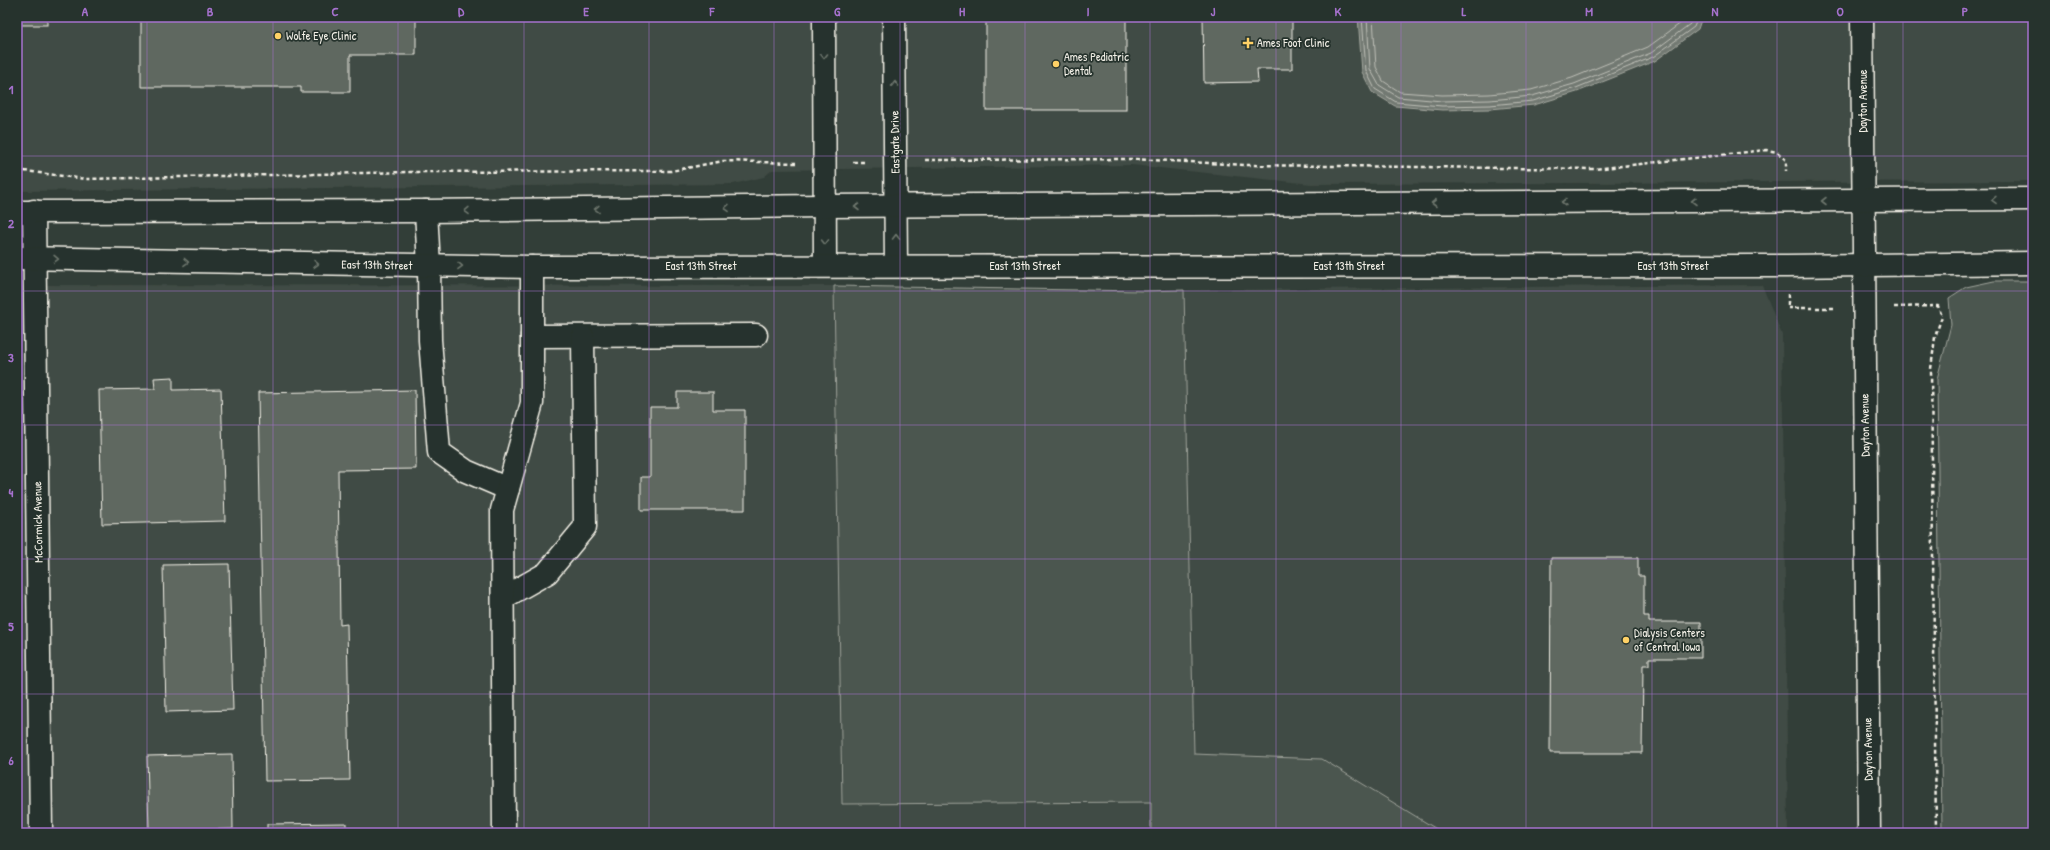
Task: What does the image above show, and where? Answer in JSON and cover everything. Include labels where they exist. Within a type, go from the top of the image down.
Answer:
[{"type":"main road","points":[[824,17],[825,266]]},
{"type":"main road","name":"Eastgate Drive","points":[[894,17],[896,266]]},
{"type":"main road","name":"Dayton Avenue","points":[[1862,17],[1869,833]]},
{"type":"main road","points":[[26,212],[426,212],[824,206],[896,207],[2033,199]]},
{"type":"main road","name":"McCormick Avenue","points":[[26,212],[41,833]]},
{"type":"main road","points":[[426,212],[429,266],[430,340],[439,452],[466,472],[508,489]]},
{"type":"main road","name":"East 13th Street","points":[[26,259],[532,267],[2033,263]]},
{"type":"main road","points":[[504,833],[502,510],[532,403],[532,267]]},
{"type":"main road","points":[[532,336],[583,337],[756,335]]},
{"type":"main road","points":[[503,598],[547,573],[585,527],[583,337]]},
{"type":"path","points":[[953,160],[1133,159],[1246,165],[1595,169],[1766,150],[1778,152],[1786,160]]},
{"type":"path","points":[[17,170],[85,179],[411,172],[671,171],[723,161],[780,164]]},
{"type":"path","points":[[1788,302],[1788,308],[1792,308]]},
{"type":"path","points":[[1936,833],[1931,368],[1935,337],[1942,316],[1938,306]]},
{"type":"shaded area","points":[[17,17],[2033,17],[2033,181],[1311,184],[1132,165],[772,170],[764,177],[733,184],[17,191]]},
{"type":"shaded area","points":[[1994,281],[2033,281],[2033,833],[1942,833],[1937,379],[1951,325],[1949,298],[1966,287]]},
{"type":"shaded area","points":[[17,285],[834,286],[842,804],[1151,802],[1151,833],[17,833]]},
{"type":"shaded area","points":[[1762,285],[1782,335],[1788,833],[1443,833],[1322,759],[1194,755],[1184,290]]},
{"type":"shaded area","points":[[834,286],[1144,291],[1184,290],[1194,754],[1322,759],[1443,833],[1151,833],[1151,802],[842,804]]},
{"type":"water","points":[[1358,17],[1702,17],[1698,29],[1655,61],[1577,92],[1534,105],[1490,109],[1442,110],[1395,106],[1372,92],[1362,72]]},
{"type":"building","points":[[17,17],[47,17],[47,25],[17,25]]},
{"type":"building","name":"Wolfe Eye Clinic","points":[[141,17],[416,17],[416,55],[350,55],[350,92],[301,92],[301,87],[141,87]]},
{"type":"building","name":"Ames Pediatric Dental","points":[[986,17],[1126,17],[1126,110],[986,110]]},
{"type":"building","name":"Ames Foot Clinic","points":[[1203,17],[1292,17],[1292,69],[1257,69],[1258,82],[1204,83]]},
{"type":"building","points":[[173,377],[173,390],[221,389],[225,521],[102,524],[99,390],[155,389],[154,378]]},
{"type":"building","points":[[415,390],[416,469],[338,470],[340,625],[347,624],[350,780],[265,781],[258,393]]},
{"type":"building","points":[[677,392],[713,392],[713,410],[745,410],[745,510],[641,510],[641,477],[650,477],[650,407],[677,407]]},
{"type":"building","name":"Dialysis Centers of Central Iowa","points":[[1551,558],[1638,558],[1638,576],[1644,576],[1644,616],[1649,616],[1649,622],[1701,622],[1701,658],[1649,658],[1649,665],[1643,665],[1642,753],[1550,753]]},
{"type":"building","points":[[229,564],[233,710],[166,712],[163,565]]},
{"type":"building","points":[[232,754],[233,829],[149,831],[147,756]]},
{"type":"building","points":[[346,823],[346,833],[267,833],[267,824]]},
{"type":"place","name":"Wolfe Eye Clinic","points":[[278,36]]},
{"type":"place","name":"Ames Foot Clinic","points":[[1248,43]]},
{"type":"place","name":"Ames Pediatric Dental","points":[[1056,64]]},
{"type":"place","name":"Dialysis Centers of Central Iowa","points":[[1626,640]]}]
